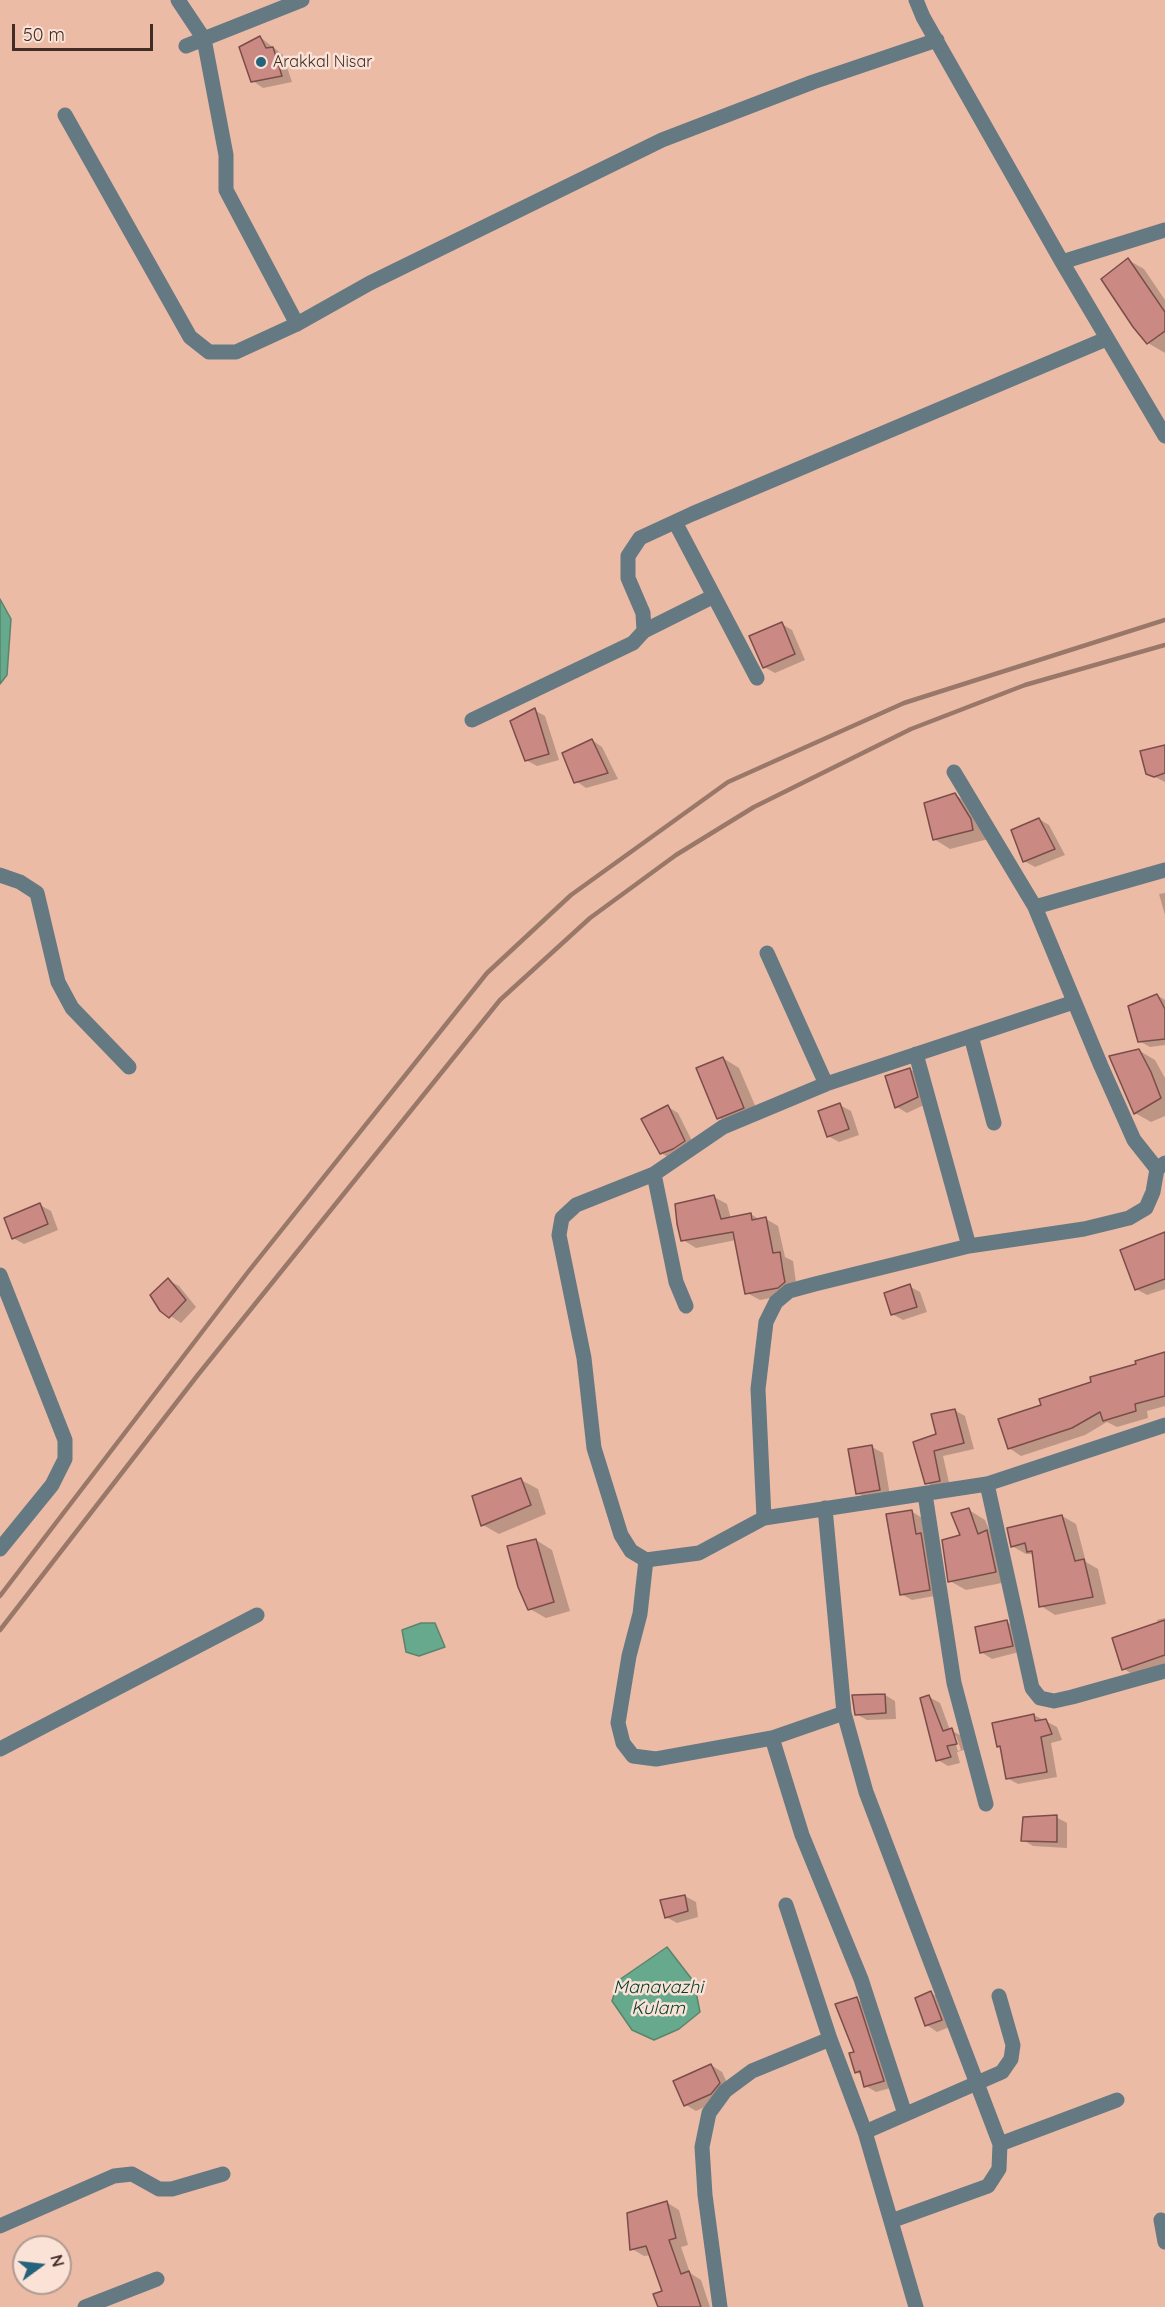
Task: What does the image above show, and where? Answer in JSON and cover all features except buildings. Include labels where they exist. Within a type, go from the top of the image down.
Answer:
[{"type":"street","points":[[178,0],[204,39],[226,155],[226,190],[297,324]]},
{"type":"street","points":[[186,46],[302,0]]},
{"type":"street","points":[[916,0],[1062,262],[1165,436]]},
{"type":"street","points":[[65,115],[190,337],[209,352],[236,352],[297,324],[370,283],[662,140],[813,82],[937,40]]},
{"type":"street","points":[[1062,262],[1165,230]]},
{"type":"street","points":[[644,631],[643,613],[628,578],[628,556],[640,538],[1106,339]]},
{"type":"street","points":[[675,522],[757,678]]},
{"type":"street","points":[[472,720],[633,644],[644,631],[714,596]]},
{"type":"street","points":[[764,1518],[758,1389],[766,1322],[776,1302],[789,1291],[969,1245],[1084,1230],[1129,1218],[1146,1208],[1161,1166],[1134,1140],[1035,907],[954,772]]},
{"type":"street","points":[[1035,907],[1165,870]]},
{"type":"street","points":[[0,875],[20,882],[37,894],[58,982],[72,1008],[129,1067]]},
{"type":"street","points":[[767,952],[826,1084]]},
{"type":"street","points":[[1074,1002],[826,1084],[723,1127],[654,1174],[576,1205],[562,1218],[559,1235],[584,1358],[594,1448],[621,1535],[631,1551],[646,1560],[699,1553],[764,1518],[987,1484],[1165,1425]]},
{"type":"street","points":[[971,1036],[994,1123]]},
{"type":"street","points":[[916,1054],[969,1245]]},
{"type":"street","points":[[654,1174],[676,1282],[686,1306]]},
{"type":"street","points":[[0,1275],[6,1308],[65,1440],[65,1459],[52,1485],[0,1549]]},
{"type":"street","points":[[987,1484],[1032,1688],[1040,1698],[1053,1701],[1072,1697],[1165,1671]]},
{"type":"street","points":[[925,1494],[954,1683],[986,1804]]},
{"type":"street","points":[[825,1508],[844,1713],[866,1792],[1000,2144],[999,2169],[988,2186],[891,2221]]},
{"type":"street","points":[[646,1560],[640,1614],[629,1656],[618,1723],[623,1743],[633,1756],[656,1759],[772,1738],[844,1713]]},
{"type":"street","points":[[0,1749],[257,1615]]},
{"type":"street","points":[[772,1738],[802,1835],[861,1979],[905,2114]]},
{"type":"street","points":[[786,1905],[830,2039],[865,2132],[916,2307]]},
{"type":"street","points":[[865,2132],[1002,2072],[1011,2059],[1013,2045],[999,1996]]},
{"type":"street","points":[[720,2307],[705,2195],[702,2147],[710,2113],[725,2091],[752,2071],[830,2039]]},
{"type":"street","points":[[1000,2144],[1117,2100]]},
{"type":"street","points":[[0,2226],[114,2176],[132,2174],[159,2189],[172,2189],[223,2174]]},
{"type":"street","points":[[1161,2220],[1165,2242]]},
{"type":"street","points":[[85,2307],[157,2278]]},
{"type":"water","points":[[0,599],[11,619],[7,675],[0,684]]},
{"type":"water","points":[[421,1623],[435,1623],[445,1647],[419,1656],[406,1652],[402,1630]]},
{"type":"water","name":"Manavazhi Kulam","points":[[667,1947],[694,1982],[700,2012],[679,2029],[654,2040],[632,2030],[612,2001],[619,1980]]},
{"type":"railway","points":[[0,1596],[248,1272],[487,973],[571,895],[728,782],[904,703],[1165,620]]},
{"type":"railway","points":[[0,1630],[197,1376],[500,1000],[590,918],[676,855],[754,807],[911,729],[1025,685],[1165,645]]},
{"type":"place","name":"Arakkal Nisar","points":[[261,62]]}]
